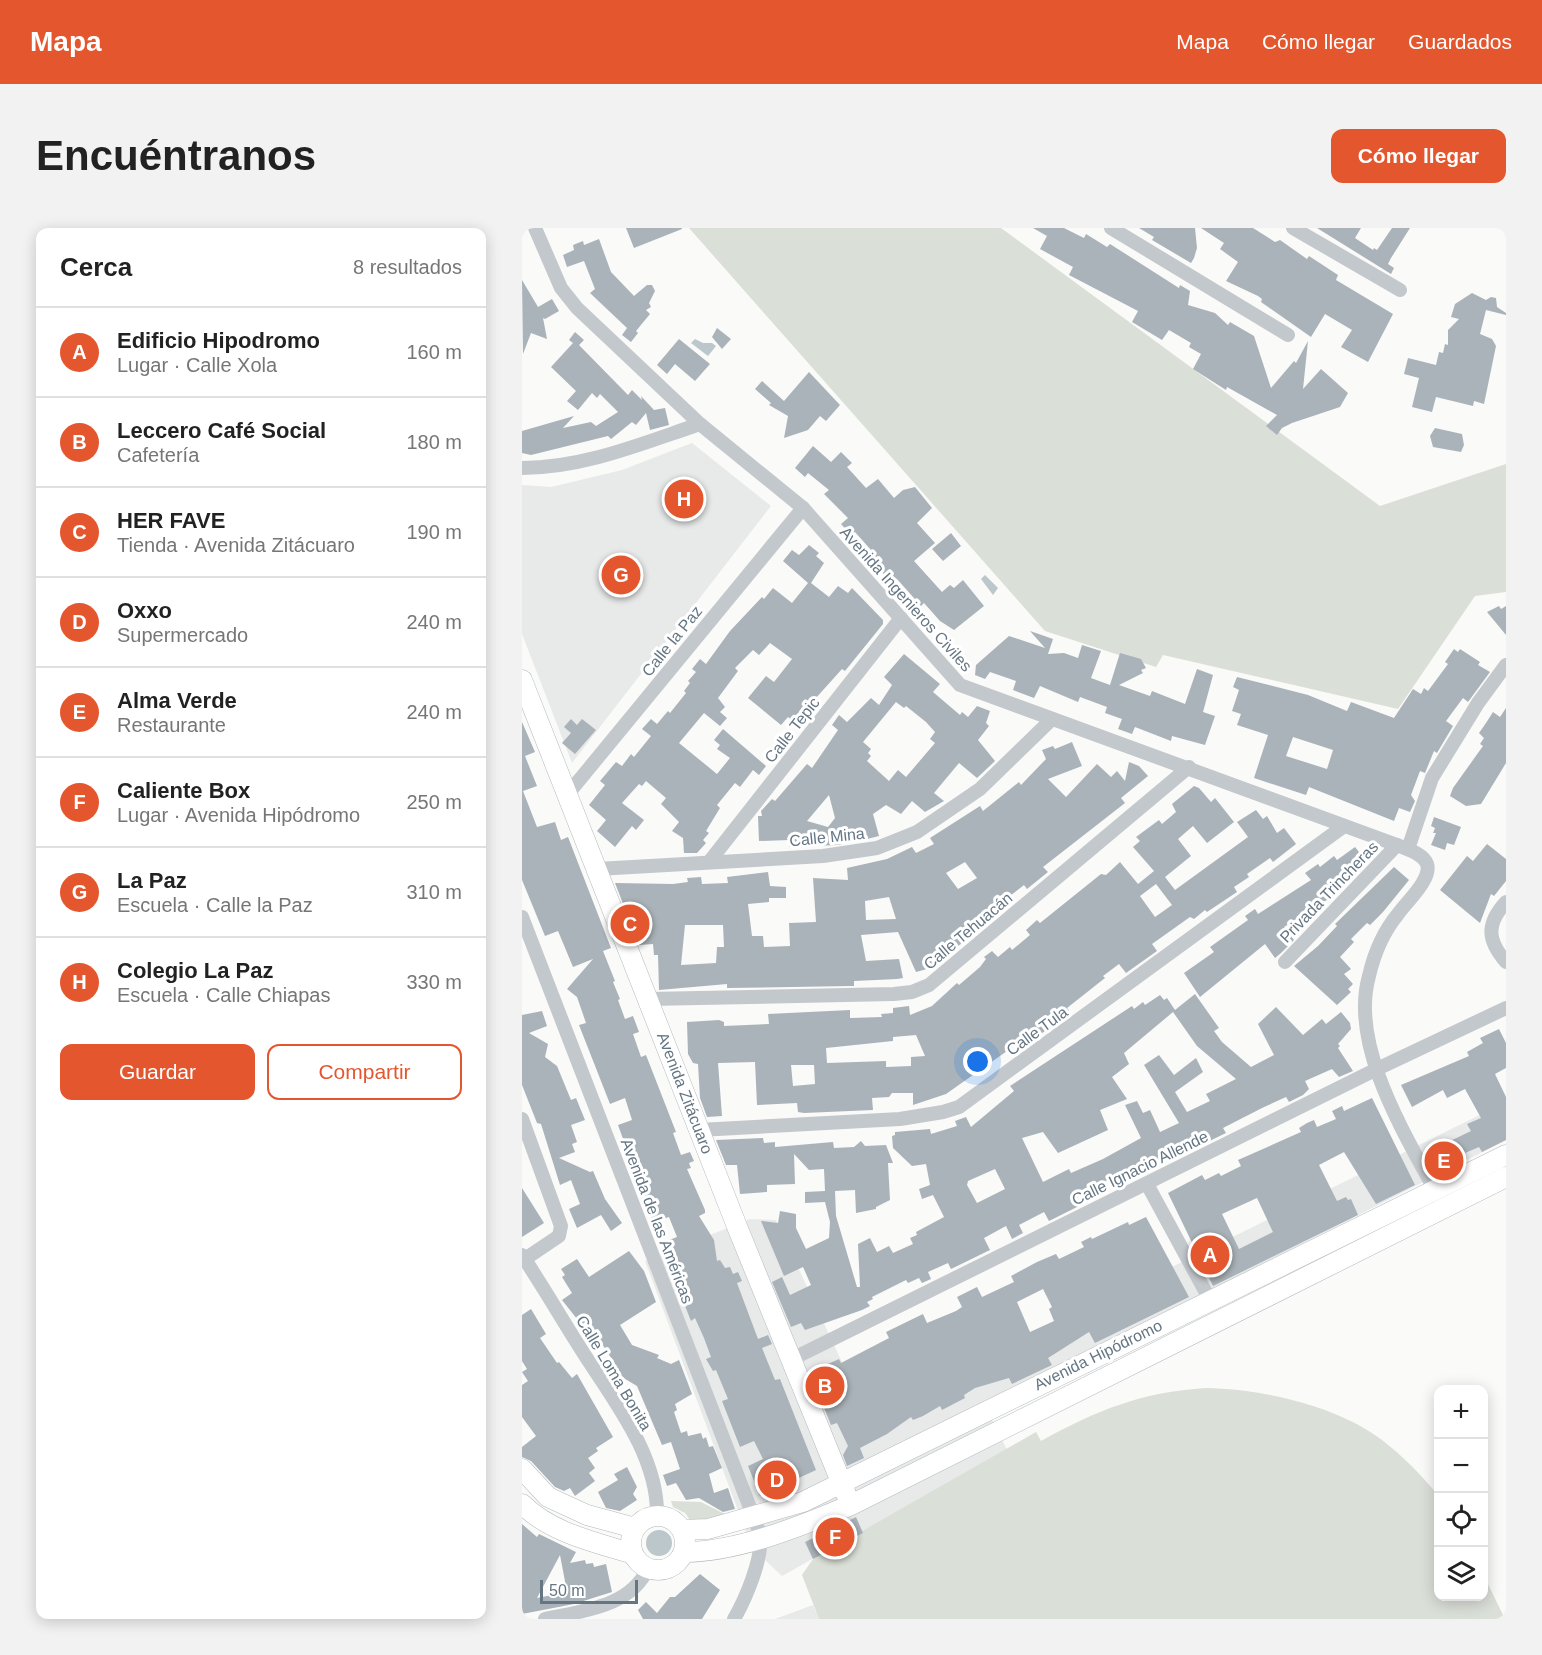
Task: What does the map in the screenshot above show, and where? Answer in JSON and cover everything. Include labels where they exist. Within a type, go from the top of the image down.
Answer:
[{"type":"main road","name":"Avenida Zitácuaro","points":[[522,680],[790,1360],[851,1505]]},
{"type":"main road","name":"Avenida Hipódromo","points":[[682,1530],[708,1529],[754,1518],[803,1502],[1506,1155]]},
{"type":"main road","name":"Avenida Hipódromo","points":[[684,1552],[700,1552],[760,1537],[811,1522],[851,1505],[1506,1177]]},
{"type":"main road","points":[[522,1469],[548,1497],[587,1515],[635,1528]]},
{"type":"main road","points":[[522,1504],[533,1515],[558,1528],[633,1554],[648,1568],[666,1569],[674,1565],[684,1552],[682,1530],[672,1519],[657,1515],[649,1517],[635,1528],[631,1545],[633,1554]]},
{"type":"street","name":"Avenida Ingenieros Civiles","points":[[535,228],[561,288],[577,308],[700,424],[803,508],[960,685],[1188,767],[1402,847],[1422,857],[1427,864],[1427,873],[1423,883],[1396,916],[1381,941],[1368,977],[1365,1012],[1368,1042],[1377,1069]]},
{"type":"street","points":[[1112,228],[1288,335]]},
{"type":"street","points":[[1293,228],[1400,290]]},
{"type":"street","points":[[522,468],[538,468],[609,455],[700,424]]},
{"type":"street","name":"Calle la Paz","points":[[567,795],[803,508]]},
{"type":"street","name":"Calle Tepic","points":[[709,862],[901,618]]},
{"type":"street","points":[[1402,847],[1432,778],[1478,704],[1506,665]]},
{"type":"street","name":"Calle Mina","points":[[597,869],[823,856],[877,848],[917,832],[980,789],[1052,720]]},
{"type":"street","name":"Calle Tehuacán","points":[[648,999],[894,994],[912,992],[930,985],[1188,767]]},
{"type":"street","name":"Calle Tula","points":[[699,1130],[900,1119],[959,1107],[1344,826]]},
{"type":"street","name":"Privada Trincheras","points":[[1285,962],[1402,847]]},
{"type":"street","points":[[1506,902],[1495,914],[1491,933],[1494,948],[1506,962]]},
{"type":"street","name":"Avenida de las Américas","points":[[522,917],[760,1537]]},
{"type":"street","name":"Calle Ignacio Allende","points":[[790,1360],[1377,1069],[1506,1008]]},
{"type":"street","points":[[1377,1069],[1444,1208]]},
{"type":"street","points":[[522,1119],[561,1226],[559,1236],[523,1258]]},
{"type":"street","points":[[1147,1184],[1210,1300]]},
{"type":"street","name":"Calle Loma Bonita","points":[[523,1258],[611,1394],[638,1444],[657,1497],[657,1515]]},
{"type":"street","points":[[734,1619],[743,1613],[759,1552],[760,1537]]},
{"type":"street","points":[[545,1619],[596,1608],[624,1597],[638,1586],[648,1568]]},
{"type":"shaded area","points":[[689,228],[1001,228],[1380,506],[1506,464],[1506,592],[1475,596],[1398,709],[1163,655],[1156,667],[1045,631]]},
{"type":"shaded area","points":[[695,339],[716,346],[708,356],[691,343]]},
{"type":"shaded area","points":[[692,443],[771,506],[572,763],[522,634],[522,485],[551,487],[622,470]]},
{"type":"shaded area","points":[[985,575],[998,588],[993,595],[981,579]]},
{"type":"shaded area","points":[[1506,1102],[1506,1140],[985,1405],[1007,1450],[782,1576],[752,1548],[645,1261],[750,1219],[776,1220],[866,1414],[1182,1262]]},
{"type":"shaded area","points":[[1227,1389],[1297,1401],[1343,1417],[1382,1440],[1412,1466],[1434,1491],[1434,1601],[1488,1601],[1488,1584],[1505,1619],[819,1619],[802,1575],[813,1559],[1036,1432],[1041,1441],[1081,1420],[1120,1404],[1183,1390]]},
{"type":"shaded area","points":[[671,1501],[701,1502],[729,1516],[743,1517],[690,1520],[685,1513],[673,1507]]},
{"type":"shaded area","points":[[659,1530],[668,1534],[672,1543],[668,1552],[659,1556],[650,1552],[646,1543],[650,1534]]},
{"type":"shaded area","points":[[813,1605],[819,1619],[775,1619]]},
{"type":"building","points":[[626,228],[682,228],[682,229],[634,248]]},
{"type":"building","points":[[1033,228],[1064,228],[1084,238],[1086,234],[1107,247],[1110,244],[1179,288],[1180,285],[1190,291],[1188,305],[1215,313],[1228,325],[1230,322],[1254,336],[1271,388],[1294,361],[1296,363],[1308,341],[1303,389],[1321,369],[1348,393],[1340,407],[1292,423],[1282,428],[1277,435],[1266,426],[1277,415],[1227,387],[1226,390],[1193,369],[1201,354],[1189,347],[1191,343],[1169,330],[1162,340],[1132,322],[1138,311],[1069,275],[1073,267],[1040,249],[1047,236]]},
{"type":"building","points":[[1139,228],[1195,228],[1197,248],[1191,263],[1152,240],[1154,237]]},
{"type":"building","points":[[1201,228],[1253,228],[1275,242],[1280,240],[1307,259],[1309,256],[1338,275],[1336,280],[1393,314],[1368,362],[1341,347],[1352,330],[1325,314],[1311,337],[1261,302],[1262,299],[1258,296],[1226,281],[1238,262],[1220,249],[1224,243]]},
{"type":"building","points":[[1317,228],[1361,228],[1355,238],[1373,250],[1374,248],[1377,250],[1392,228],[1410,228],[1388,264],[1394,268],[1391,274]]},
{"type":"building","points":[[599,239],[611,272],[634,296],[647,285],[652,285],[655,291],[649,303],[651,307],[646,310],[650,314],[636,331],[638,333],[631,342],[622,335],[627,328],[590,293],[595,289],[584,261],[567,267],[563,255],[574,250],[573,245],[583,241],[584,245]]},
{"type":"building","points":[[522,280],[538,307],[552,299],[559,311],[543,318],[547,339],[531,333],[523,354]]},
{"type":"building","points":[[1472,293],[1486,300],[1491,297],[1496,298],[1497,307],[1506,313],[1506,315],[1486,310],[1480,334],[1492,339],[1496,346],[1484,404],[1474,401],[1473,406],[1436,397],[1432,412],[1412,407],[1419,378],[1404,374],[1408,358],[1436,365],[1439,352],[1443,353],[1445,344],[1448,345],[1448,330],[1459,319],[1451,317],[1455,304]]},
{"type":"building","points":[[717,328],[731,339],[722,349],[712,337]]},
{"type":"building","points":[[575,332],[584,340],[579,345],[628,395],[632,390],[654,410],[665,408],[669,425],[650,430],[646,413],[636,425],[632,422],[611,439],[608,436],[531,455],[522,453],[522,431],[574,416],[563,428],[591,422],[596,426],[618,412],[600,394],[597,398],[592,393],[578,410],[567,401],[576,391],[551,367],[573,343],[569,340]]},
{"type":"building","points":[[679,339],[710,364],[695,381],[675,364],[667,374],[657,365]]},
{"type":"building","points":[[809,372],[840,405],[826,421],[820,416],[808,430],[784,438],[788,416],[769,405],[771,403],[755,389],[762,381],[784,401]]},
{"type":"building","points":[[1435,428],[1462,434],[1464,445],[1461,452],[1433,447],[1430,436]]},
{"type":"building","points":[[813,446],[831,462],[841,452],[852,463],[847,467],[866,488],[878,479],[894,498],[903,490],[915,487],[932,508],[917,523],[935,543],[914,561],[942,592],[950,585],[954,588],[963,580],[984,606],[954,630],[940,621],[924,603],[921,606],[897,579],[892,577],[888,580],[871,557],[871,550],[855,532],[851,535],[841,524],[848,518],[824,494],[829,490],[808,473],[805,477],[795,468]]},
{"type":"building","points":[[951,533],[961,546],[943,561],[932,549]]},
{"type":"building","points":[[809,545],[819,553],[816,556],[824,563],[811,583],[829,597],[838,586],[848,593],[852,588],[883,620],[883,624],[845,671],[842,669],[815,699],[820,702],[800,727],[788,717],[781,725],[748,698],[766,676],[774,682],[792,659],[770,643],[759,655],[753,650],[735,668],[738,671],[718,698],[725,707],[720,712],[727,718],[720,726],[704,713],[679,743],[717,774],[730,758],[717,749],[720,745],[714,740],[723,729],[766,766],[759,775],[753,770],[740,787],[735,783],[717,805],[720,808],[706,831],[709,833],[703,840],[706,843],[697,853],[684,853],[683,838],[672,831],[679,822],[661,804],[666,798],[646,781],[642,786],[639,784],[622,803],[644,820],[636,830],[632,826],[615,847],[597,831],[606,820],[589,805],[605,785],[600,781],[616,762],[622,766],[631,754],[634,757],[651,736],[642,729],[651,719],[657,724],[668,711],[670,713],[686,693],[684,691],[690,683],[688,681],[696,672],[692,669],[700,659],[706,664],[730,631],[762,597],[764,599],[773,588],[792,603],[808,583],[783,561],[792,550],[799,555]]},
{"type":"building","points":[[1499,606],[1501,609],[1506,606],[1506,635],[1487,612]]},
{"type":"building","points":[[1030,631],[1053,639],[1048,654],[1064,653],[1078,658],[1082,645],[1101,651],[1091,678],[1110,685],[1120,653],[1141,659],[1146,668],[1141,670],[1143,673],[1119,685],[1150,696],[1152,691],[1185,704],[1197,669],[1213,675],[1203,712],[1215,716],[1205,745],[1172,736],[1171,741],[1135,727],[1132,734],[1118,729],[1122,719],[1105,713],[1107,707],[1080,697],[1078,702],[1040,686],[1034,698],[1013,690],[1016,681],[990,672],[985,679],[975,675],[976,665],[1009,636],[1045,648]]},
{"type":"building","points":[[1454,649],[1458,652],[1460,649],[1480,662],[1478,665],[1490,672],[1468,702],[1463,698],[1446,721],[1453,726],[1437,753],[1434,751],[1425,773],[1420,771],[1411,795],[1415,801],[1410,812],[1399,808],[1394,821],[1309,787],[1306,795],[1254,778],[1268,735],[1237,725],[1241,714],[1232,711],[1239,690],[1233,687],[1237,677],[1308,695],[1347,711],[1351,702],[1394,718],[1413,689],[1421,694],[1424,688],[1428,691],[1448,664],[1445,662]],"holes":[[[1293,737],[1333,750],[1327,769],[1286,756]]]},
{"type":"building","points":[[904,654],[940,684],[933,692],[960,715],[962,712],[968,717],[977,706],[990,711],[986,723],[989,726],[978,740],[995,761],[977,778],[959,763],[934,793],[944,801],[925,812],[912,801],[901,814],[886,805],[873,814],[879,836],[867,839],[866,834],[841,840],[842,844],[837,845],[789,847],[789,840],[759,841],[758,816],[762,816],[761,811],[772,799],[775,801],[807,764],[812,768],[838,730],[832,725],[839,715],[847,722],[871,698],[879,705],[892,685],[884,677]],"holes":[[[896,702],[904,708],[906,706],[926,722],[935,732],[930,739],[935,743],[906,777],[898,770],[889,781],[867,761],[871,756],[868,753],[871,749],[863,742]],[[829,795],[835,818],[828,827],[807,821]]]},
{"type":"building","points":[[1506,708],[1506,763],[1481,804],[1466,806],[1450,796],[1453,788],[1483,746],[1480,744],[1484,738],[1479,733],[1493,712],[1500,717]]},
{"type":"building","points":[[571,719],[577,725],[582,719],[596,730],[575,754],[562,743],[571,733],[564,727]]},
{"type":"building","points":[[522,722],[535,752],[525,756],[537,786],[523,791],[537,827],[555,822],[561,840],[568,837],[611,948],[603,951],[615,981],[613,982],[625,1019],[633,1016],[639,1032],[633,1034],[641,1057],[646,1055],[676,1132],[673,1133],[681,1155],[690,1152],[694,1161],[689,1163],[691,1168],[687,1169],[705,1210],[705,1213],[699,1216],[714,1240],[717,1261],[720,1260],[725,1268],[730,1267],[733,1274],[738,1272],[742,1281],[737,1283],[758,1339],[768,1335],[772,1344],[762,1348],[775,1380],[780,1379],[816,1470],[760,1496],[748,1466],[763,1459],[754,1441],[740,1447],[722,1401],[728,1399],[716,1370],[713,1371],[706,1359],[711,1357],[704,1338],[695,1318],[691,1321],[666,1258],[668,1257],[664,1242],[677,1237],[669,1217],[653,1222],[618,1125],[632,1120],[625,1098],[610,1104],[579,1025],[586,1023],[577,997],[567,989],[593,959],[573,967],[558,931],[545,936],[522,880]]},
{"type":"building","points":[[1072,742],[1082,766],[1048,779],[1066,797],[1097,764],[1111,777],[1117,771],[1125,781],[1129,762],[1139,766],[1148,776],[1121,798],[1125,803],[1043,867],[1048,872],[1027,889],[1024,885],[1015,892],[999,905],[1001,908],[973,935],[927,969],[916,972],[898,932],[861,935],[866,961],[899,959],[903,978],[854,981],[854,986],[727,988],[727,984],[659,990],[658,955],[654,955],[653,944],[639,945],[615,883],[673,884],[688,882],[687,878],[701,877],[702,884],[728,883],[727,877],[768,872],[770,886],[786,887],[786,898],[769,898],[769,902],[748,904],[752,936],[763,936],[764,947],[790,946],[789,923],[816,922],[813,878],[848,880],[847,868],[887,859],[912,847],[916,853],[934,844],[930,838],[980,806],[983,811],[1019,782],[1021,785],[1046,759],[1042,750],[1053,746],[1055,749]],"holes":[[[965,862],[977,878],[958,889],[946,873]],[[889,897],[896,919],[866,920],[865,901]],[[685,925],[723,925],[724,947],[717,947],[716,963],[681,965]]]},
{"type":"building","points":[[1194,786],[1199,788],[1211,802],[1215,798],[1234,822],[1207,843],[1193,826],[1178,839],[1191,856],[1165,877],[1175,890],[1248,837],[1237,822],[1256,810],[1263,819],[1267,816],[1277,833],[1284,828],[1296,844],[1273,862],[1270,858],[1247,874],[1249,877],[1234,887],[1237,892],[1194,919],[1190,917],[1152,944],[1157,951],[1126,973],[1119,964],[1067,1008],[1070,1012],[1021,1049],[1017,1044],[946,1094],[913,1105],[913,1093],[892,1093],[889,1097],[872,1098],[873,1110],[804,1113],[798,1112],[797,1103],[757,1105],[755,1062],[718,1063],[722,1116],[707,1117],[700,1098],[698,1064],[693,1063],[688,1054],[687,1022],[719,1020],[724,1022],[724,1026],[769,1024],[768,1014],[850,1010],[850,1018],[882,1017],[881,1014],[893,1013],[893,1008],[909,1006],[910,1015],[932,1006],[957,983],[959,985],[980,967],[986,959],[984,957],[992,951],[998,957],[1010,947],[1012,950],[1030,935],[1026,930],[1037,920],[1040,923],[1101,874],[1106,875],[1120,862],[1138,884],[1154,871],[1133,847],[1140,841],[1136,837],[1159,820],[1162,824],[1176,812],[1172,804]],"holes":[[[1156,884],[1172,905],[1155,917],[1140,896]],[[916,1035],[925,1056],[911,1057],[911,1066],[886,1067],[886,1061],[827,1063],[826,1048],[893,1041],[893,1037]],[[791,1065],[814,1065],[815,1084],[793,1086]]]},
{"type":"building","points":[[1434,817],[1461,827],[1454,845],[1447,843],[1445,850],[1431,845],[1436,833],[1433,833],[1435,828],[1431,826]]},
{"type":"building","points":[[1487,844],[1506,859],[1506,881],[1494,896],[1491,894],[1480,923],[1440,890],[1467,856],[1473,861]]},
{"type":"building","points":[[1355,847],[1367,862],[1334,886],[1338,893],[1284,927],[1294,940],[1281,953],[1275,958],[1265,944],[1200,997],[1184,973],[1214,952],[1210,947],[1248,920],[1245,916],[1255,909],[1258,914],[1311,880],[1305,873],[1318,864],[1320,867],[1334,856],[1337,860]]},
{"type":"building","points":[[1394,867],[1409,880],[1383,912],[1370,925],[1367,923],[1351,939],[1354,942],[1340,957],[1351,969],[1344,974],[1353,984],[1348,989],[1351,992],[1337,1005],[1294,966],[1318,946],[1337,926],[1335,924]]},
{"type":"building","points":[[1195,994],[1219,1028],[1214,1031],[1222,1042],[1251,1067],[1274,1055],[1258,1024],[1276,1007],[1303,1035],[1322,1019],[1326,1024],[1341,1012],[1350,1023],[1351,1029],[1338,1044],[1340,1046],[1338,1048],[1353,1071],[1339,1077],[1332,1069],[1305,1081],[1309,1089],[1303,1095],[1289,1102],[1286,1097],[1262,1108],[1223,1128],[1226,1133],[1191,1150],[1187,1142],[1166,1152],[1167,1155],[1163,1159],[1147,1163],[1148,1165],[1120,1179],[1118,1174],[1075,1199],[1079,1206],[1049,1221],[1044,1212],[1019,1225],[1023,1233],[1012,1239],[1006,1226],[984,1238],[990,1250],[951,1269],[948,1263],[928,1272],[931,1279],[922,1283],[919,1278],[908,1283],[906,1280],[872,1297],[873,1299],[867,1302],[870,1306],[862,1310],[805,1330],[801,1323],[791,1327],[772,1282],[782,1277],[790,1295],[811,1285],[803,1267],[784,1276],[761,1221],[778,1223],[780,1211],[796,1214],[796,1228],[806,1249],[829,1238],[830,1222],[825,1202],[805,1203],[805,1192],[825,1191],[824,1169],[809,1170],[794,1154],[795,1184],[767,1185],[767,1192],[740,1194],[737,1165],[726,1165],[716,1140],[763,1138],[764,1143],[775,1142],[775,1147],[833,1142],[834,1148],[854,1147],[861,1141],[865,1146],[886,1145],[893,1163],[888,1163],[890,1200],[876,1209],[856,1213],[855,1190],[835,1191],[836,1216],[857,1287],[860,1287],[858,1244],[870,1238],[877,1252],[889,1246],[893,1253],[913,1244],[910,1238],[917,1235],[916,1232],[944,1217],[933,1195],[922,1199],[919,1189],[930,1185],[926,1164],[912,1166],[893,1148],[892,1136],[895,1132],[930,1129],[931,1134],[957,1126],[955,1121],[966,1117],[971,1127],[1014,1091],[1010,1086],[1132,1006],[1134,1009],[1143,1002],[1145,1005],[1160,995],[1164,1000],[1167,998],[1175,1010]],"holes":[[[1173,1012],[1197,1046],[1236,1079],[1206,1094],[1210,1101],[1187,1112],[1175,1092],[1203,1072],[1196,1058],[1174,1075],[1159,1055],[1144,1065],[1179,1123],[1160,1132],[1150,1110],[1143,1113],[1137,1101],[1125,1105],[1141,1138],[1103,1159],[1071,1173],[1069,1169],[1043,1182],[1022,1138],[1043,1132],[1058,1153],[1108,1130],[1100,1110],[1127,1099],[1112,1077],[1129,1064],[1124,1053]],[[995,1169],[1005,1189],[977,1203],[967,1185],[968,1181]]]},
{"type":"building","points":[[542,1011],[547,1026],[529,1033],[548,1044],[545,1057],[557,1066],[571,1100],[576,1098],[585,1120],[571,1125],[577,1142],[572,1144],[575,1152],[559,1158],[590,1172],[593,1171],[605,1199],[622,1223],[611,1231],[601,1215],[577,1228],[569,1209],[580,1204],[571,1180],[560,1185],[541,1124],[537,1123],[522,1085],[522,1015]]},
{"type":"building","points":[[1499,1029],[1506,1043],[1506,1068],[1495,1074],[1506,1097],[1506,1140],[1482,1152],[1479,1147],[1449,1160],[1442,1145],[1471,1131],[1467,1124],[1481,1118],[1465,1089],[1447,1098],[1443,1090],[1412,1107],[1401,1085],[1469,1056],[1467,1052],[1483,1043],[1480,1038]]},
{"type":"building","points":[[1372,1098],[1415,1185],[1376,1204],[1344,1152],[1319,1165],[1337,1201],[1346,1197],[1348,1200],[1351,1199],[1358,1215],[1213,1286],[1168,1193],[1202,1175],[1205,1180],[1219,1173],[1221,1176],[1241,1166],[1238,1160],[1301,1132],[1299,1128],[1307,1123],[1314,1120],[1317,1127],[1336,1119],[1332,1111],[1342,1106],[1344,1111]],"holes":[[[1257,1198],[1273,1232],[1239,1249],[1222,1214]]]},
{"type":"building","points":[[522,1188],[544,1223],[522,1237]]},
{"type":"building","points":[[1146,1217],[1189,1297],[1095,1343],[1089,1332],[1048,1358],[1052,1365],[1012,1384],[1009,1378],[975,1388],[964,1395],[965,1398],[942,1410],[940,1406],[913,1420],[911,1417],[887,1434],[860,1448],[864,1458],[847,1466],[843,1455],[848,1446],[837,1423],[831,1425],[813,1380],[831,1370],[828,1364],[839,1359],[841,1363],[889,1338],[886,1332],[923,1314],[927,1323],[956,1311],[962,1307],[957,1297],[977,1287],[982,1297],[1014,1282],[1011,1276],[1037,1262],[1056,1254],[1059,1259],[1084,1247],[1081,1242],[1091,1237],[1092,1239],[1128,1222],[1129,1225]],"holes":[[[1043,1289],[1052,1307],[1049,1309],[1054,1321],[1030,1332],[1017,1302]]]},
{"type":"building","points":[[629,1251],[644,1271],[656,1302],[620,1325],[632,1345],[659,1355],[657,1358],[671,1364],[679,1360],[692,1394],[675,1404],[677,1410],[674,1412],[681,1433],[687,1431],[688,1436],[701,1433],[703,1439],[706,1437],[709,1447],[713,1446],[722,1468],[709,1474],[714,1493],[728,1488],[735,1509],[723,1512],[699,1498],[686,1500],[676,1483],[667,1486],[663,1475],[680,1469],[671,1442],[662,1445],[637,1386],[605,1367],[613,1361],[597,1336],[593,1339],[562,1300],[572,1293],[562,1277],[565,1275],[561,1269],[577,1259],[589,1277]]},
{"type":"building","points":[[531,1309],[546,1334],[540,1338],[557,1363],[559,1362],[572,1378],[577,1374],[613,1437],[596,1448],[598,1451],[588,1458],[595,1468],[589,1473],[595,1481],[575,1496],[570,1488],[564,1491],[555,1487],[531,1461],[522,1457],[522,1447],[536,1436],[522,1417],[522,1385],[528,1381],[522,1372],[527,1369],[522,1361],[522,1315]]},
{"type":"building","points":[[627,1467],[637,1487],[633,1494],[637,1500],[620,1511],[606,1508],[598,1492],[618,1480],[614,1474]]},
{"type":"building","points":[[856,1517],[863,1533],[813,1559],[805,1542]]},
{"type":"building","points":[[522,1524],[537,1537],[539,1534],[576,1552],[570,1563],[585,1560],[586,1564],[593,1563],[594,1567],[606,1564],[612,1592],[574,1604],[522,1614]],"holes":[[[560,1555],[567,1592],[537,1598]]]},
{"type":"building","points":[[700,1574],[720,1590],[702,1619],[643,1619],[638,1610],[646,1602],[657,1613],[670,1597],[675,1597]]},
{"type":"place","name":"Colegio La Paz","points":[[684,499]]},
{"type":"place","name":"La Paz","points":[[621,575]]},
{"type":"place","name":"HER FAVE","points":[[630,924]]},
{"type":"place","name":"Alma Verde","points":[[1444,1161]]},
{"type":"place","name":"Edificio Hipodromo","points":[[1210,1255]]},
{"type":"place","name":"Leccero Café Social","points":[[825,1386]]},
{"type":"place","name":"Oxxo","points":[[777,1480]]},
{"type":"place","name":"Caliente Box","points":[[835,1537]]}]
